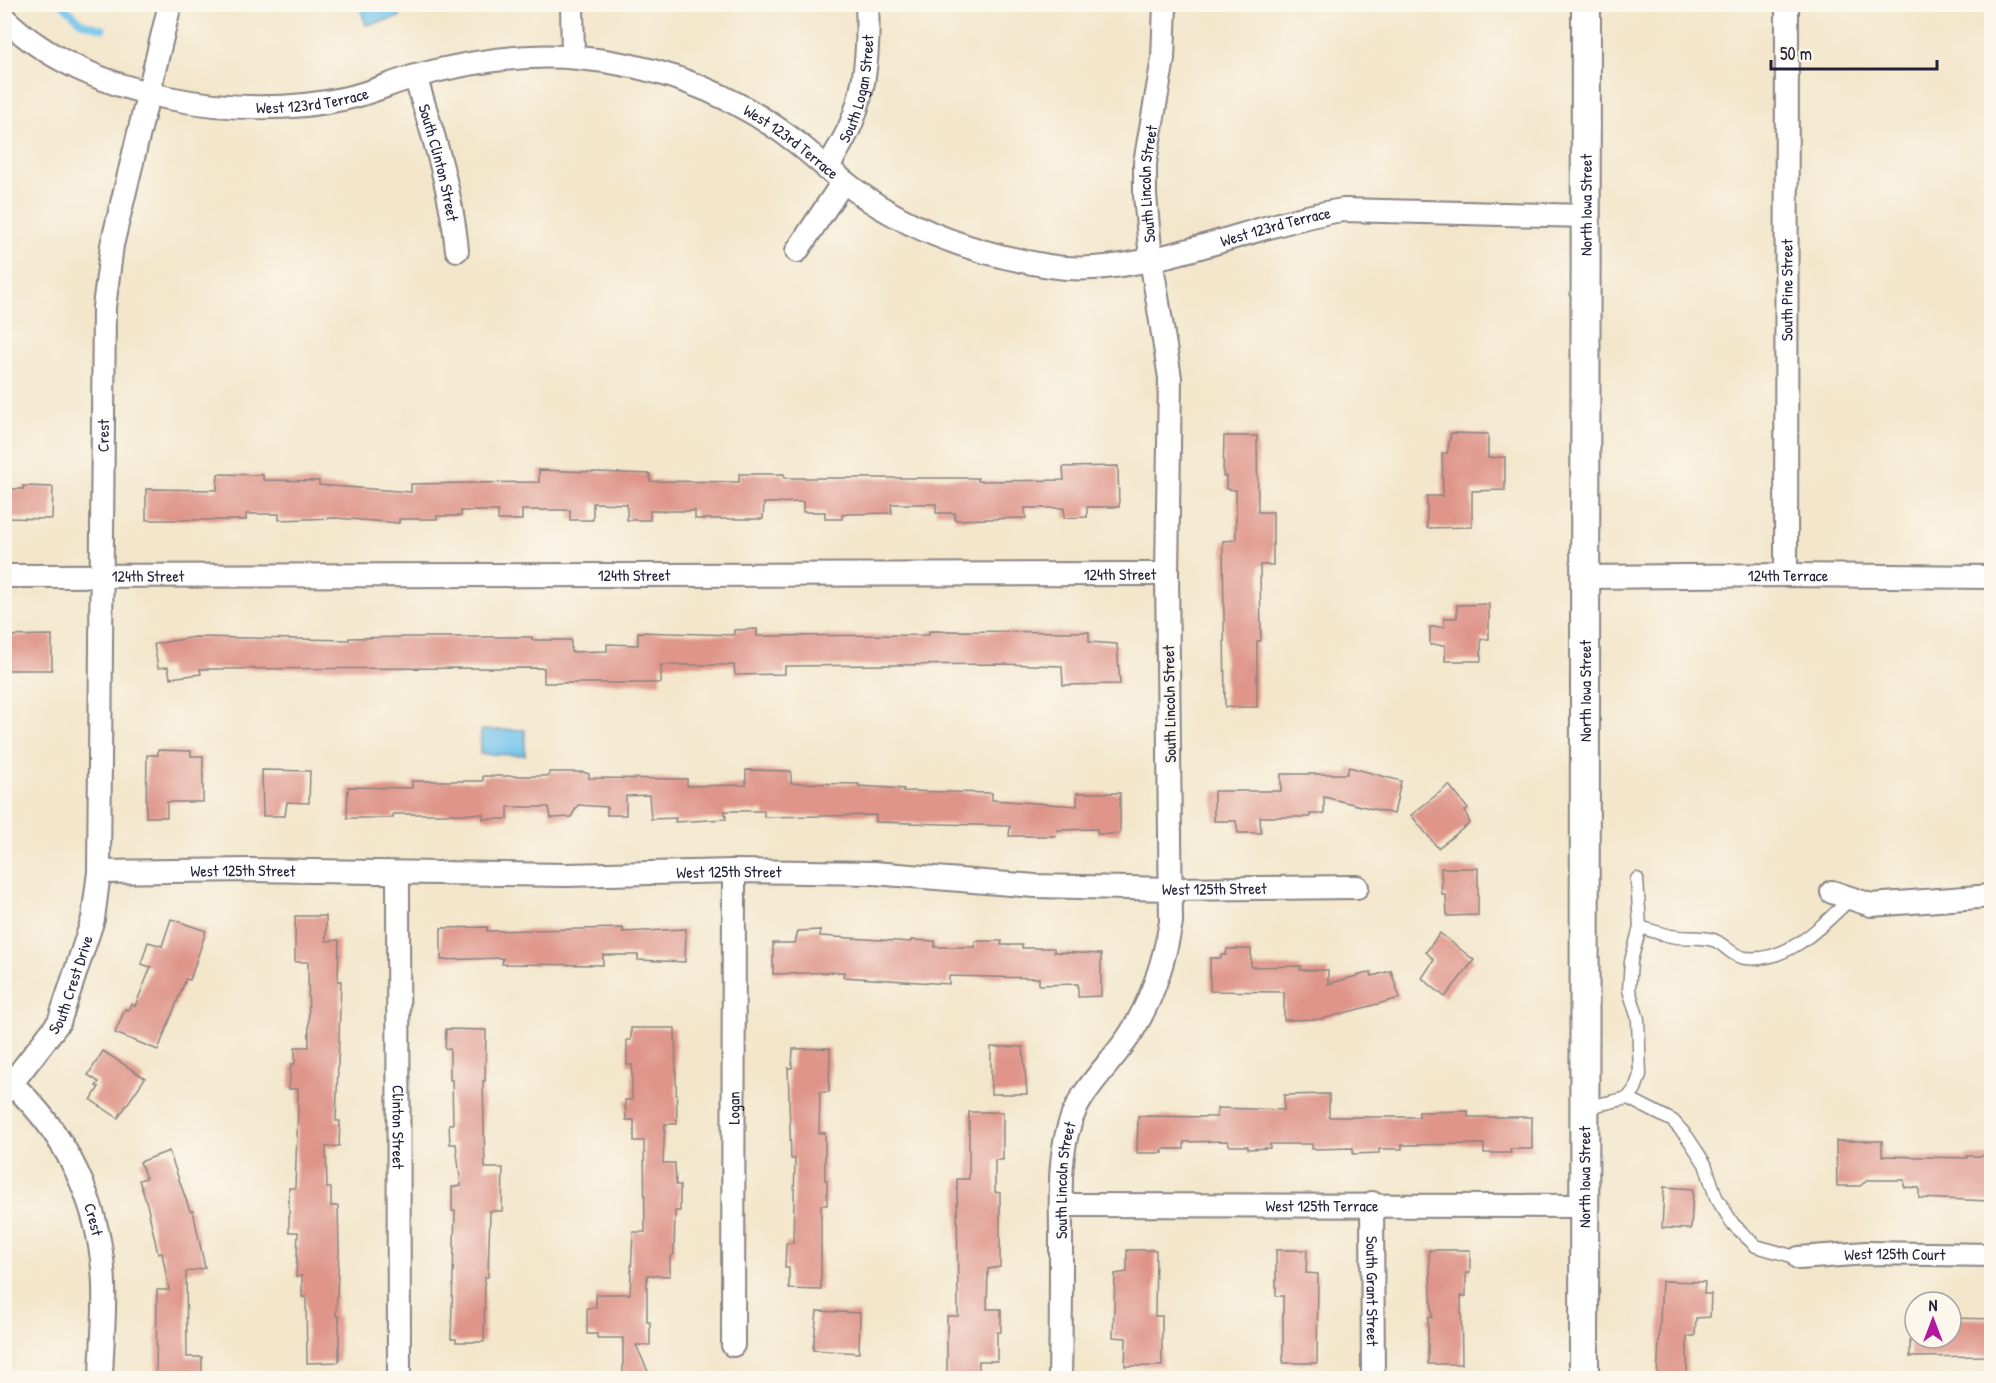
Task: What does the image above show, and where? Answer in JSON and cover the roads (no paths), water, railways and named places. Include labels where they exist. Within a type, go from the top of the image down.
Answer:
[{"type":"street","name":"Crest","points":[[99,872],[104,307],[112,245],[170,4]]},
{"type":"street","points":[[572,4],[573,57]]},
{"type":"street","name":"South Logan Street","points":[[797,251],[835,176],[859,100],[866,59],[867,4]]},
{"type":"street","name":"South Lincoln Street","points":[[1060,1378],[1061,1205],[1064,1144],[1070,1121],[1090,1084],[1137,1022],[1154,989],[1172,922],[1167,574],[1170,378],[1151,259],[1145,195],[1145,163],[1163,59],[1166,4]]},
{"type":"street","name":"North Iowa Street","points":[[1584,1378],[1586,4]]},
{"type":"street","name":"South Pine Street","points":[[1786,574],[1787,4]]},
{"type":"street","name":"West 123rd Terrace","points":[[4,18],[23,36],[65,60],[111,81],[177,100],[238,106],[295,107],[349,98],[415,76],[488,62],[573,57],[652,68],[710,91],[778,130],[835,176],[887,211],[933,234],[1051,266],[1124,264],[1151,259],[1307,215],[1343,210],[1586,216]]},
{"type":"street","name":"South Clinton Street","points":[[415,76],[444,171],[453,213],[457,250]]},
{"type":"street","name":"124th Street","points":[[4,576],[1167,574]]},
{"type":"street","name":"124th Terrace","points":[[1586,577],[1786,574],[1992,577]]},
{"type":"street","name":"West 125th Street","points":[[99,872],[250,870],[566,875],[734,871],[874,873],[1035,886],[1171,889],[1358,887]]},
{"type":"street","name":"Logan","points":[[733,1345],[734,871]]},
{"type":"street","name":"South Crest Drive","points":[[7,1085],[59,1022],[93,920],[99,872]]},
{"type":"street","name":"Clinton Street","points":[[398,873],[399,1378]]},
{"type":"street","points":[[1841,895],[1871,905],[1992,896]]},
{"type":"street","name":"Crest","points":[[7,1085],[32,1102],[64,1144],[94,1211],[103,1261],[101,1378]]},
{"type":"street","name":"West 125th Terrace","points":[[1061,1205],[1372,1203],[1584,1206]]},
{"type":"street","name":"South Grant Street","points":[[1372,1203],[1373,1378]]},
{"type":"street","name":"West 125th Court","points":[[1799,1258],[1868,1253],[1992,1255]]},
{"type":"lane","points":[[1584,1108],[1628,1098],[1635,1089],[1640,1075],[1638,1018],[1629,990],[1631,961],[1640,927],[1637,879]]},
{"type":"lane","points":[[1640,927],[1672,937],[1701,937],[1717,941],[1728,952],[1744,958],[1770,956],[1800,943],[1841,895]]},
{"type":"lane","points":[[1628,1098],[1673,1121],[1689,1138],[1705,1164],[1716,1197],[1733,1224],[1756,1246],[1799,1258]]},
{"type":"water","points":[[359,5],[397,5],[400,17],[366,25]]},
{"type":"water","points":[[481,730],[525,730],[525,755],[480,754]]},
{"type":"waterway","points":[[62,4],[82,23],[103,29]]}]
